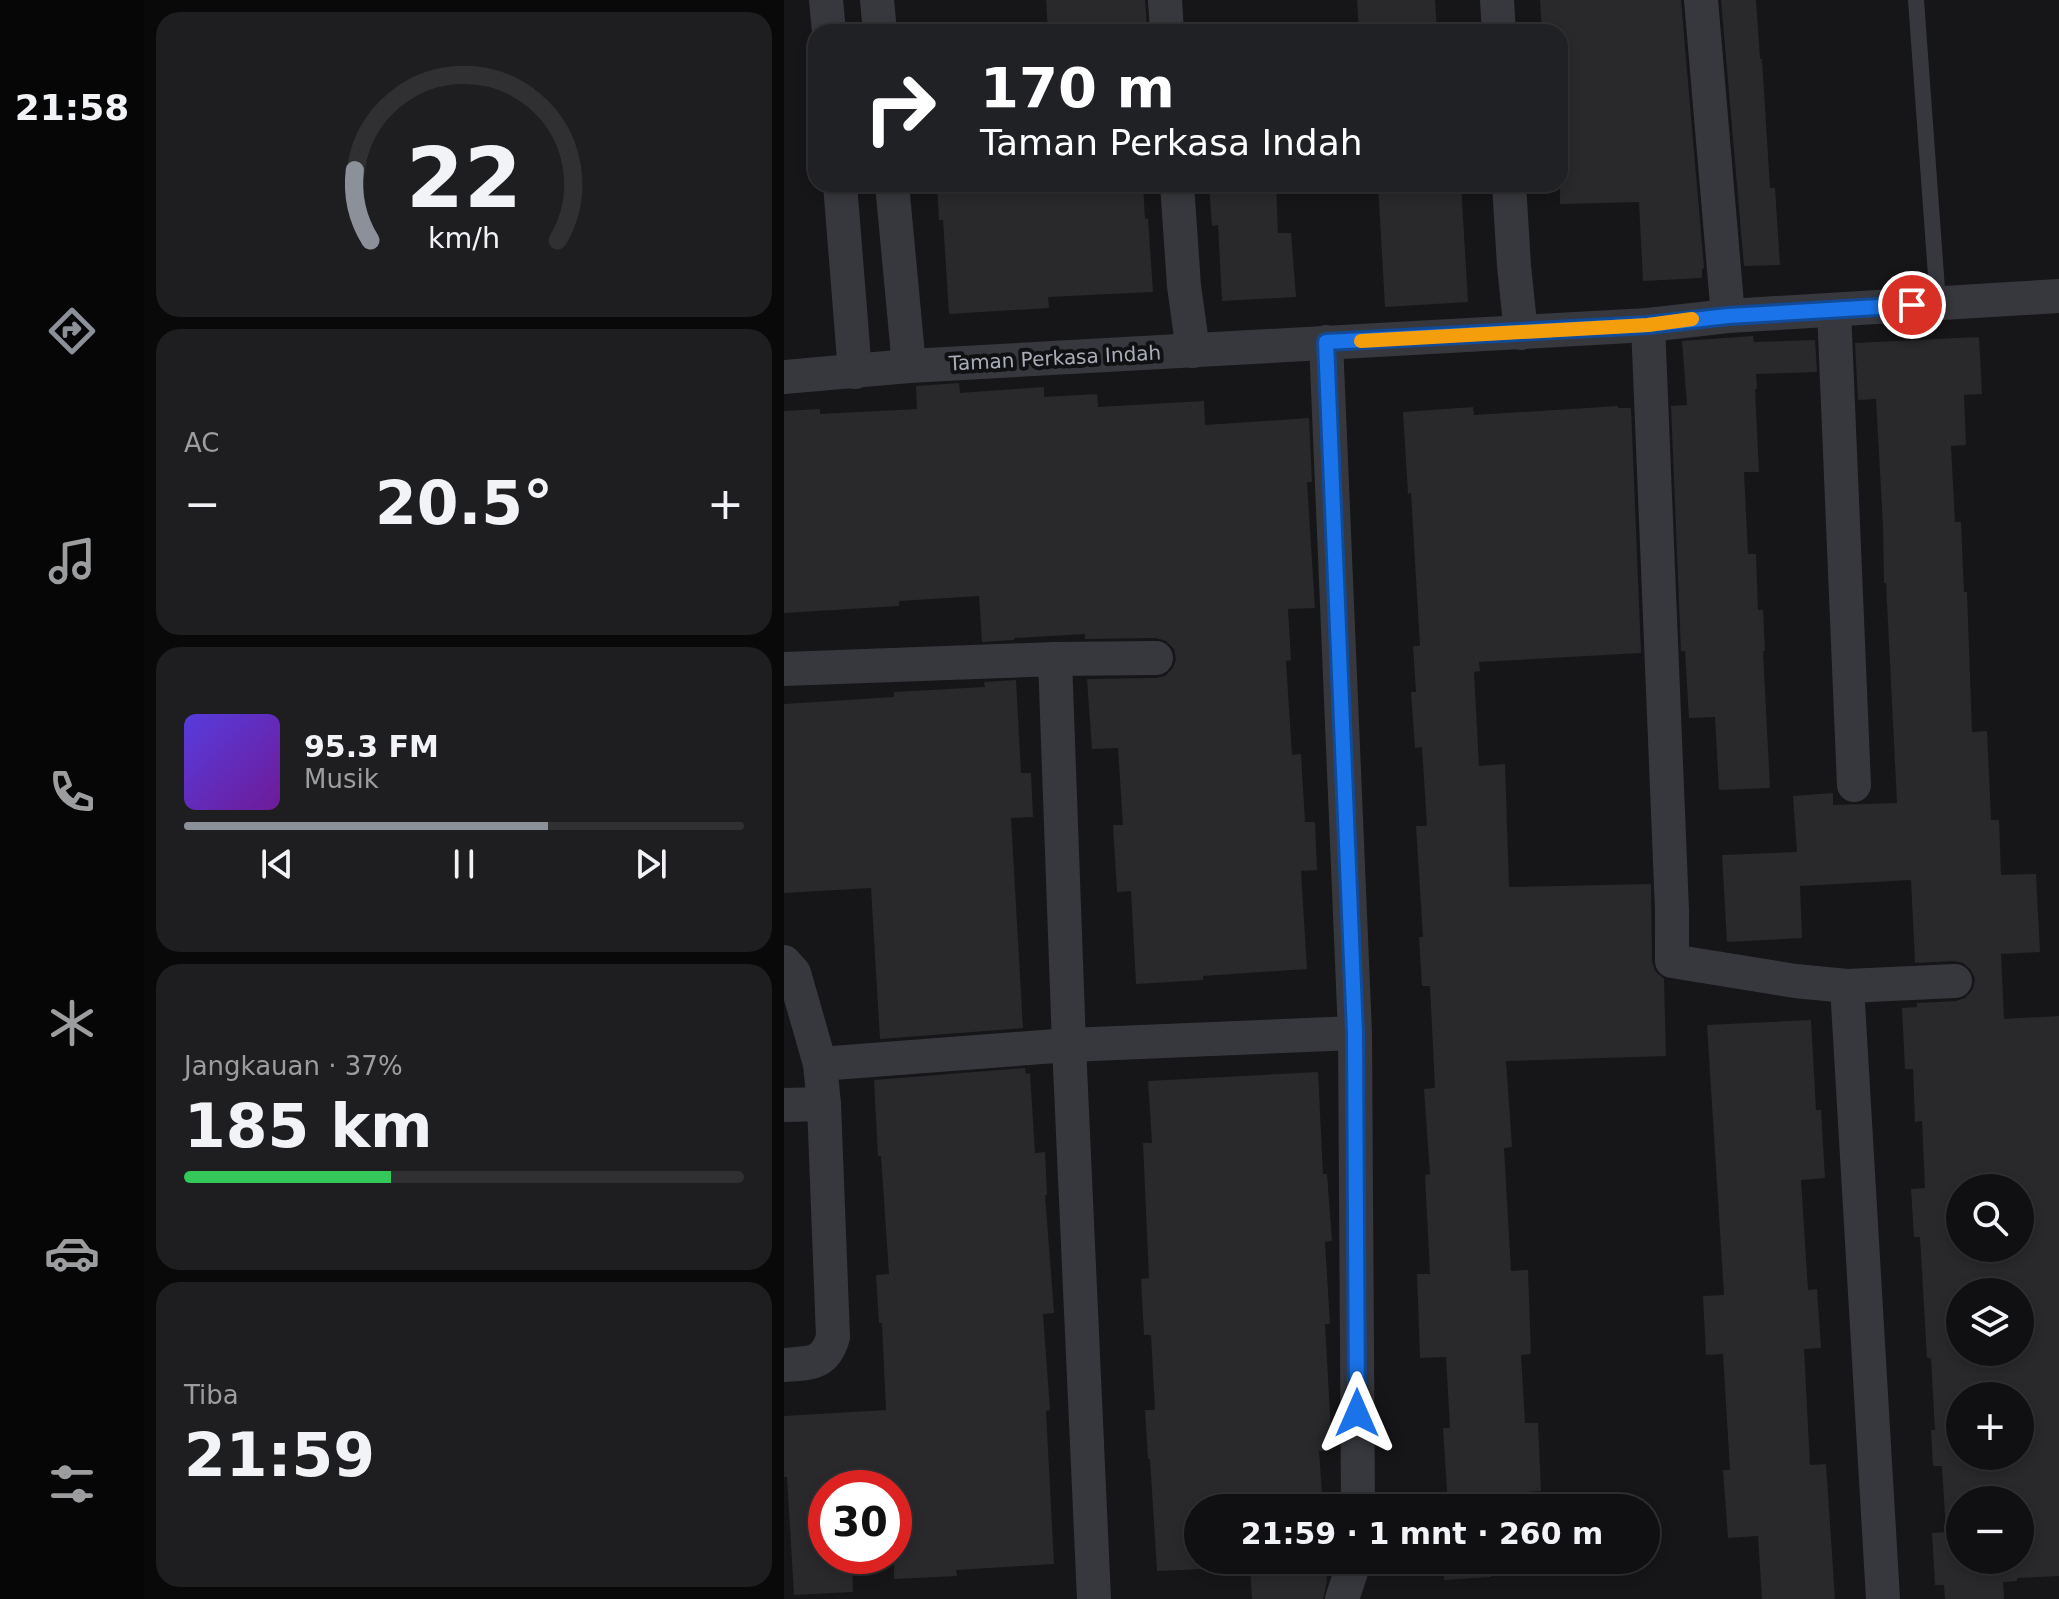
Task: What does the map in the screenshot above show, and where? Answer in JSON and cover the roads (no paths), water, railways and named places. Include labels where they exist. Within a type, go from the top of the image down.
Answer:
[{"type":"street","points":[[826,0],[828,24]]},
{"type":"street","points":[[877,0],[879,24]]},
{"type":"street","points":[[1165,0],[1166,24]]},
{"type":"street","points":[[1497,0],[1498,24]]},
{"type":"street","points":[[1701,0],[1728,316]]},
{"type":"street","points":[[841,192],[855,372]]},
{"type":"street","points":[[893,192],[909,366]]},
{"type":"street","points":[[1178,192],[1184,286],[1193,351]]},
{"type":"street","points":[[1510,192],[1521,333]]},
{"type":"street","name":"Taman Perkasa Indah","points":[[784,377],[909,366],[1521,333],[1648,325],[1728,316],[2059,296]]},
{"type":"street","points":[[1834,310],[1854,785]]},
{"type":"street","points":[[1648,325],[1672,961],[1795,981],[1847,986],[1955,981]]},
{"type":"street","points":[[1326,342],[1355,1033],[1358,1494]]},
{"type":"street","points":[[784,669],[1156,658]]},
{"type":"street","points":[[1055,659],[1094,1599]]},
{"type":"street","points":[[784,962],[794,973],[820,1064],[833,1337],[826,1355],[809,1363],[784,1365]]},
{"type":"street","points":[[1847,986],[1883,1599]]},
{"type":"street","points":[[820,1064],[1069,1045],[1355,1033]]},
{"type":"street","points":[[784,1105],[824,1104]]},
{"type":"street","points":[[1342,1599],[1352,1574]]},
{"type":"street","points":[[1359,1574],[1363,1599]]},
{"type":"lane","points":[[1916,0],[1938,303]]}]
